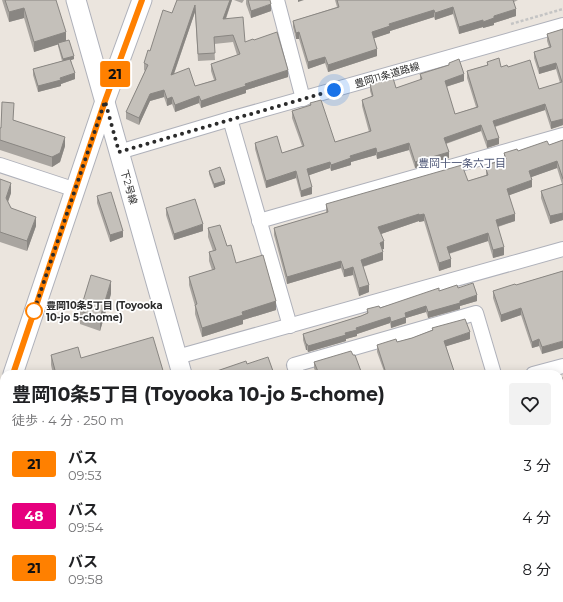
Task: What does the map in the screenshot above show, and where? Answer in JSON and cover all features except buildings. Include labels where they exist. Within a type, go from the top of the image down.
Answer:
[{"type":"street","name":"下2号線","points":[[76,0],[180,366]]},
{"type":"street","points":[[14,370],[105,101],[142,0]]},
{"type":"street","points":[[277,0],[303,99]]},
{"type":"street","name":"豊岡11条道路線","points":[[119,152],[230,119],[563,25]]},
{"type":"street","points":[[230,119],[290,326]]},
{"type":"street","points":[[259,221],[563,134]]},
{"type":"street","points":[[0,165],[76,190]]},
{"type":"street","points":[[180,366],[290,326],[563,248]]},
{"type":"street","points":[[296,370],[294,365],[476,313],[493,370]]},
{"type":"street","points":[[548,370],[563,366]]},
{"type":"bus line","name":"21","points":[[14,370],[105,101],[142,0]]},
{"type":"place","name":"豊岡10条5丁目 (Toyooka 10-jo 5-chome)","points":[[34,311]]},
{"type":"district","name":"豊岡十一条六丁目","points":[[462,163]]},
{"type":"route","points":[[34,311],[32,317],[105,101],[119,152],[334,90]]}]
